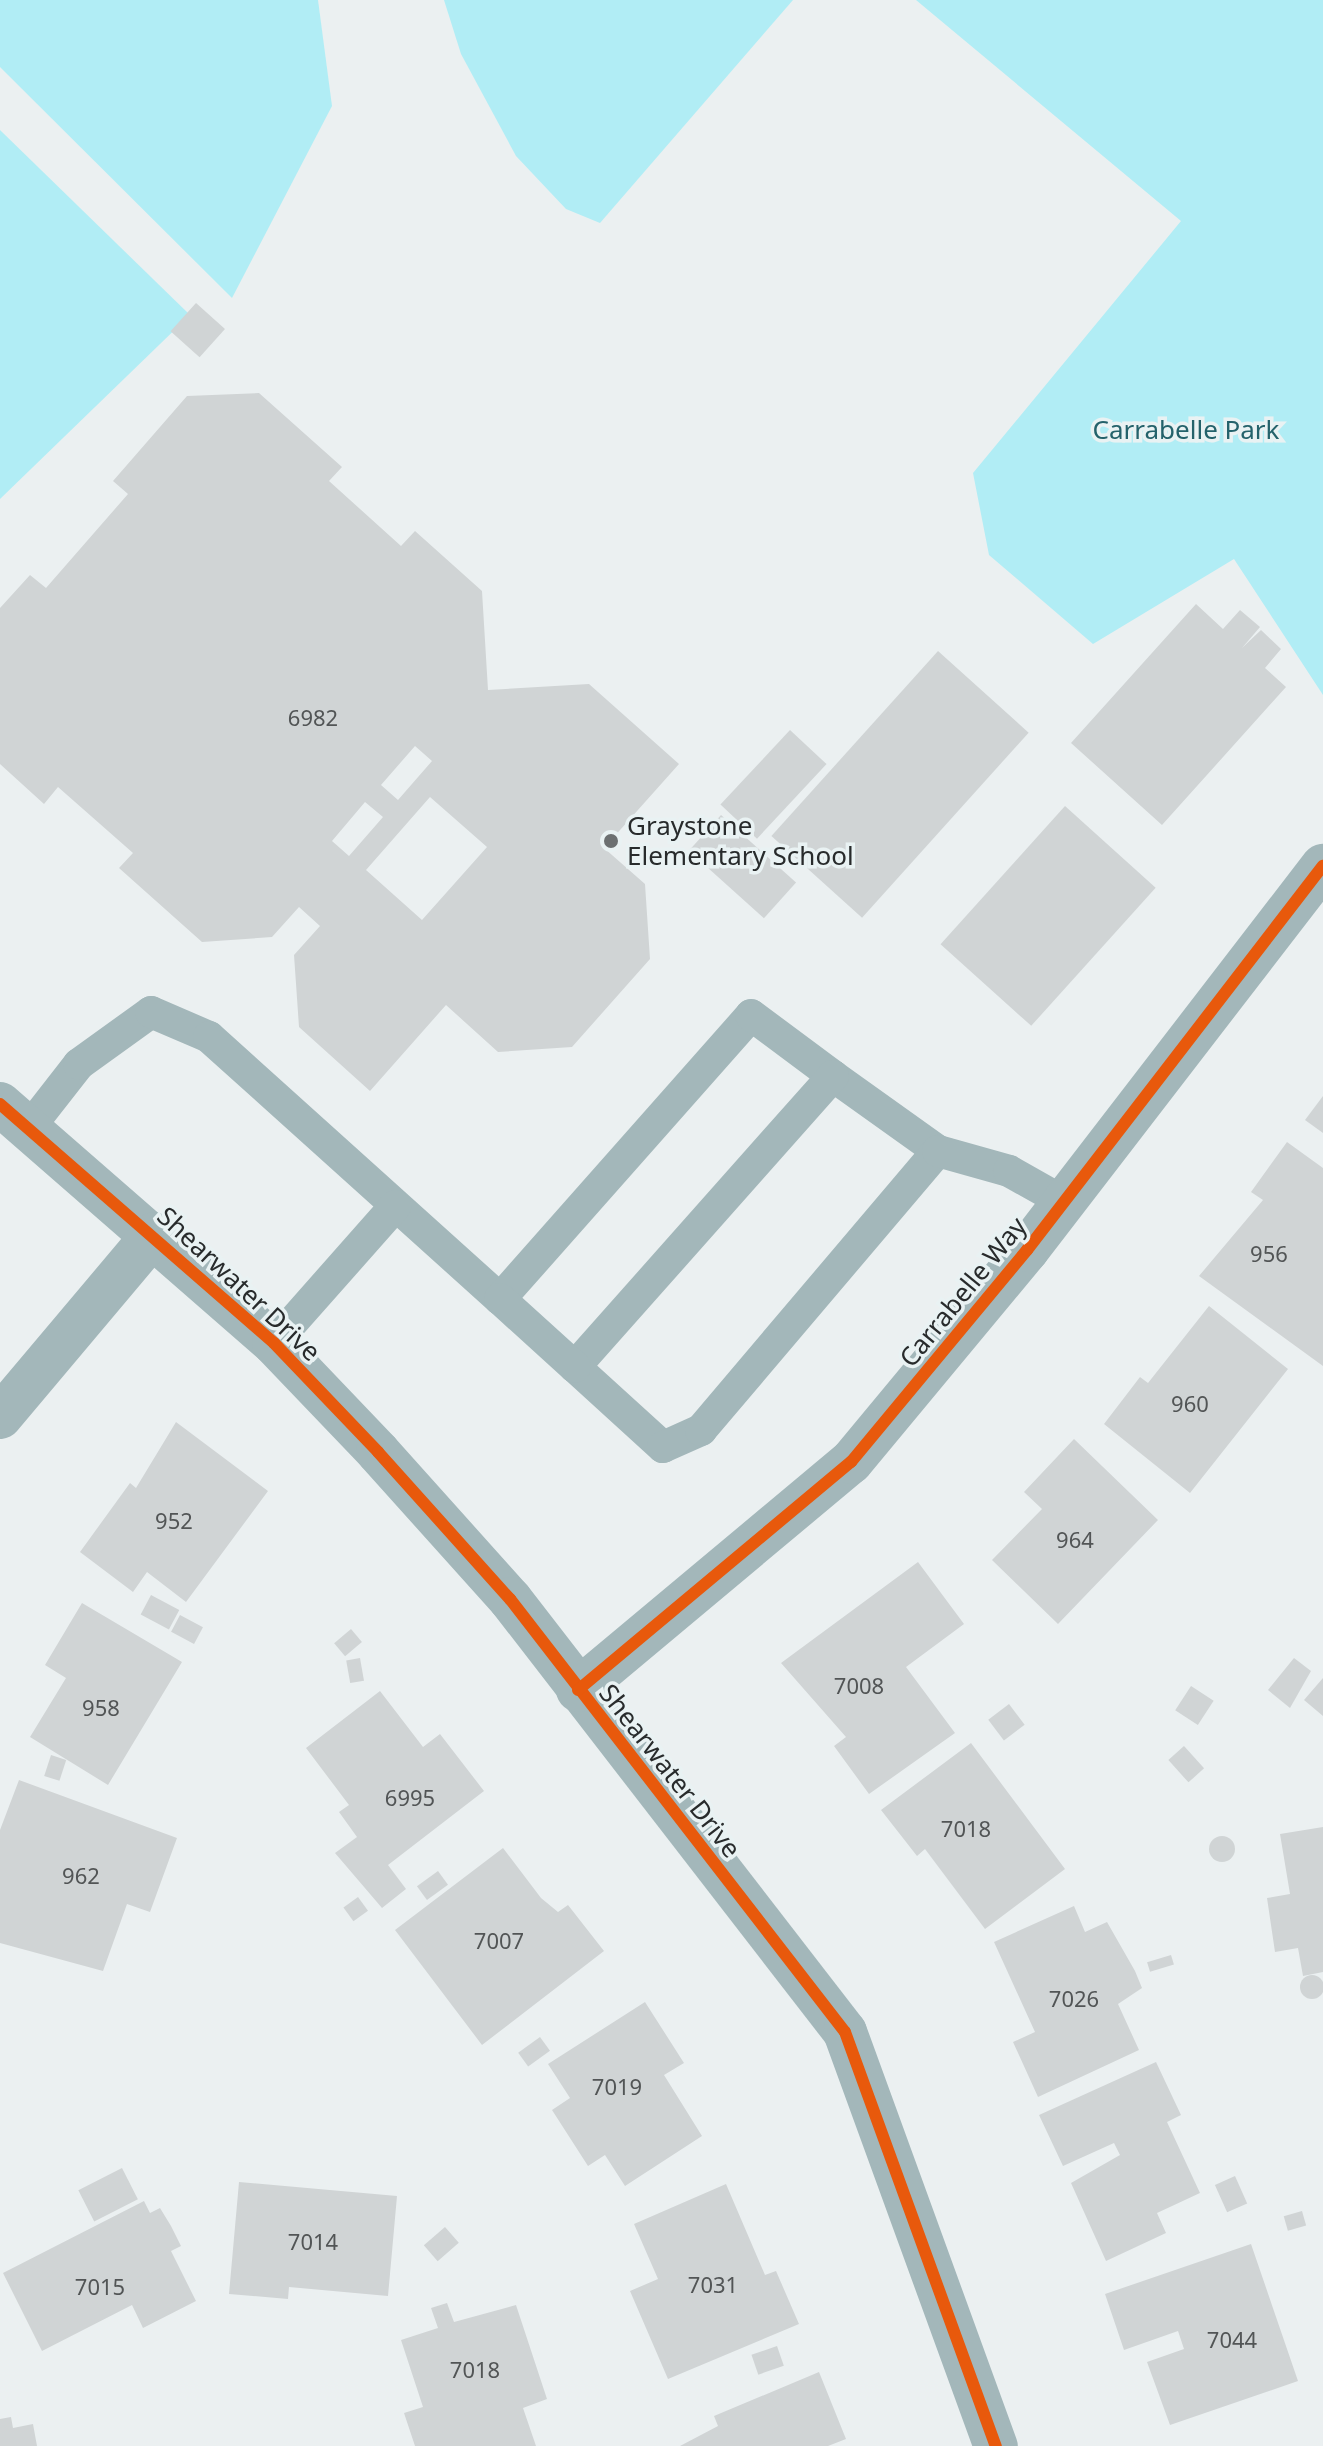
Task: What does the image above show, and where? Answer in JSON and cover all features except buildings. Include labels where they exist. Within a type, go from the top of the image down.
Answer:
[{"type":"street","name":"Carrabelle Way","points":[[578,1690],[851,1462],[1064,1202],[1323,866]]},
{"type":"street","name":"Shearwater Drive","points":[[15,1116],[154,1234],[274,1343],[510,1599],[845,2032],[996,2446]]},
{"type":"street","points":[[0,1417],[154,1234]]},
{"type":"lane","points":[[15,1116],[79,1064],[151,1012],[209,1037],[663,1447],[701,1430],[938,1151]]},
{"type":"lane","points":[[500,1299],[751,1015],[938,1151],[1009,1171],[1064,1202]]},
{"type":"lane","points":[[575,1367],[833,1076]]},
{"type":"lane","points":[[274,1343],[395,1206]]},
{"type":"green space","points":[[0,0],[318,0],[332,106],[232,298],[0,67]]},
{"type":"green space","points":[[444,0],[793,0],[600,223],[566,209],[516,156],[461,54]]},
{"type":"green space","name":"Carrabelle Park","points":[[916,0],[1323,0],[1323,695],[1234,559],[1093,644],[989,555],[973,473],[1181,221]]},
{"type":"green space","points":[[0,130],[190,315],[0,499]]},
{"type":"cycle path","points":[[578,1690],[851,1462],[1027,1250],[1323,866]]},
{"type":"cycle path","points":[[0,1104],[274,1343],[378,1452],[510,1599],[845,2032],[996,2446]]},
{"type":"place","name":"Graystone Elementary School","points":[[611,841]]}]
